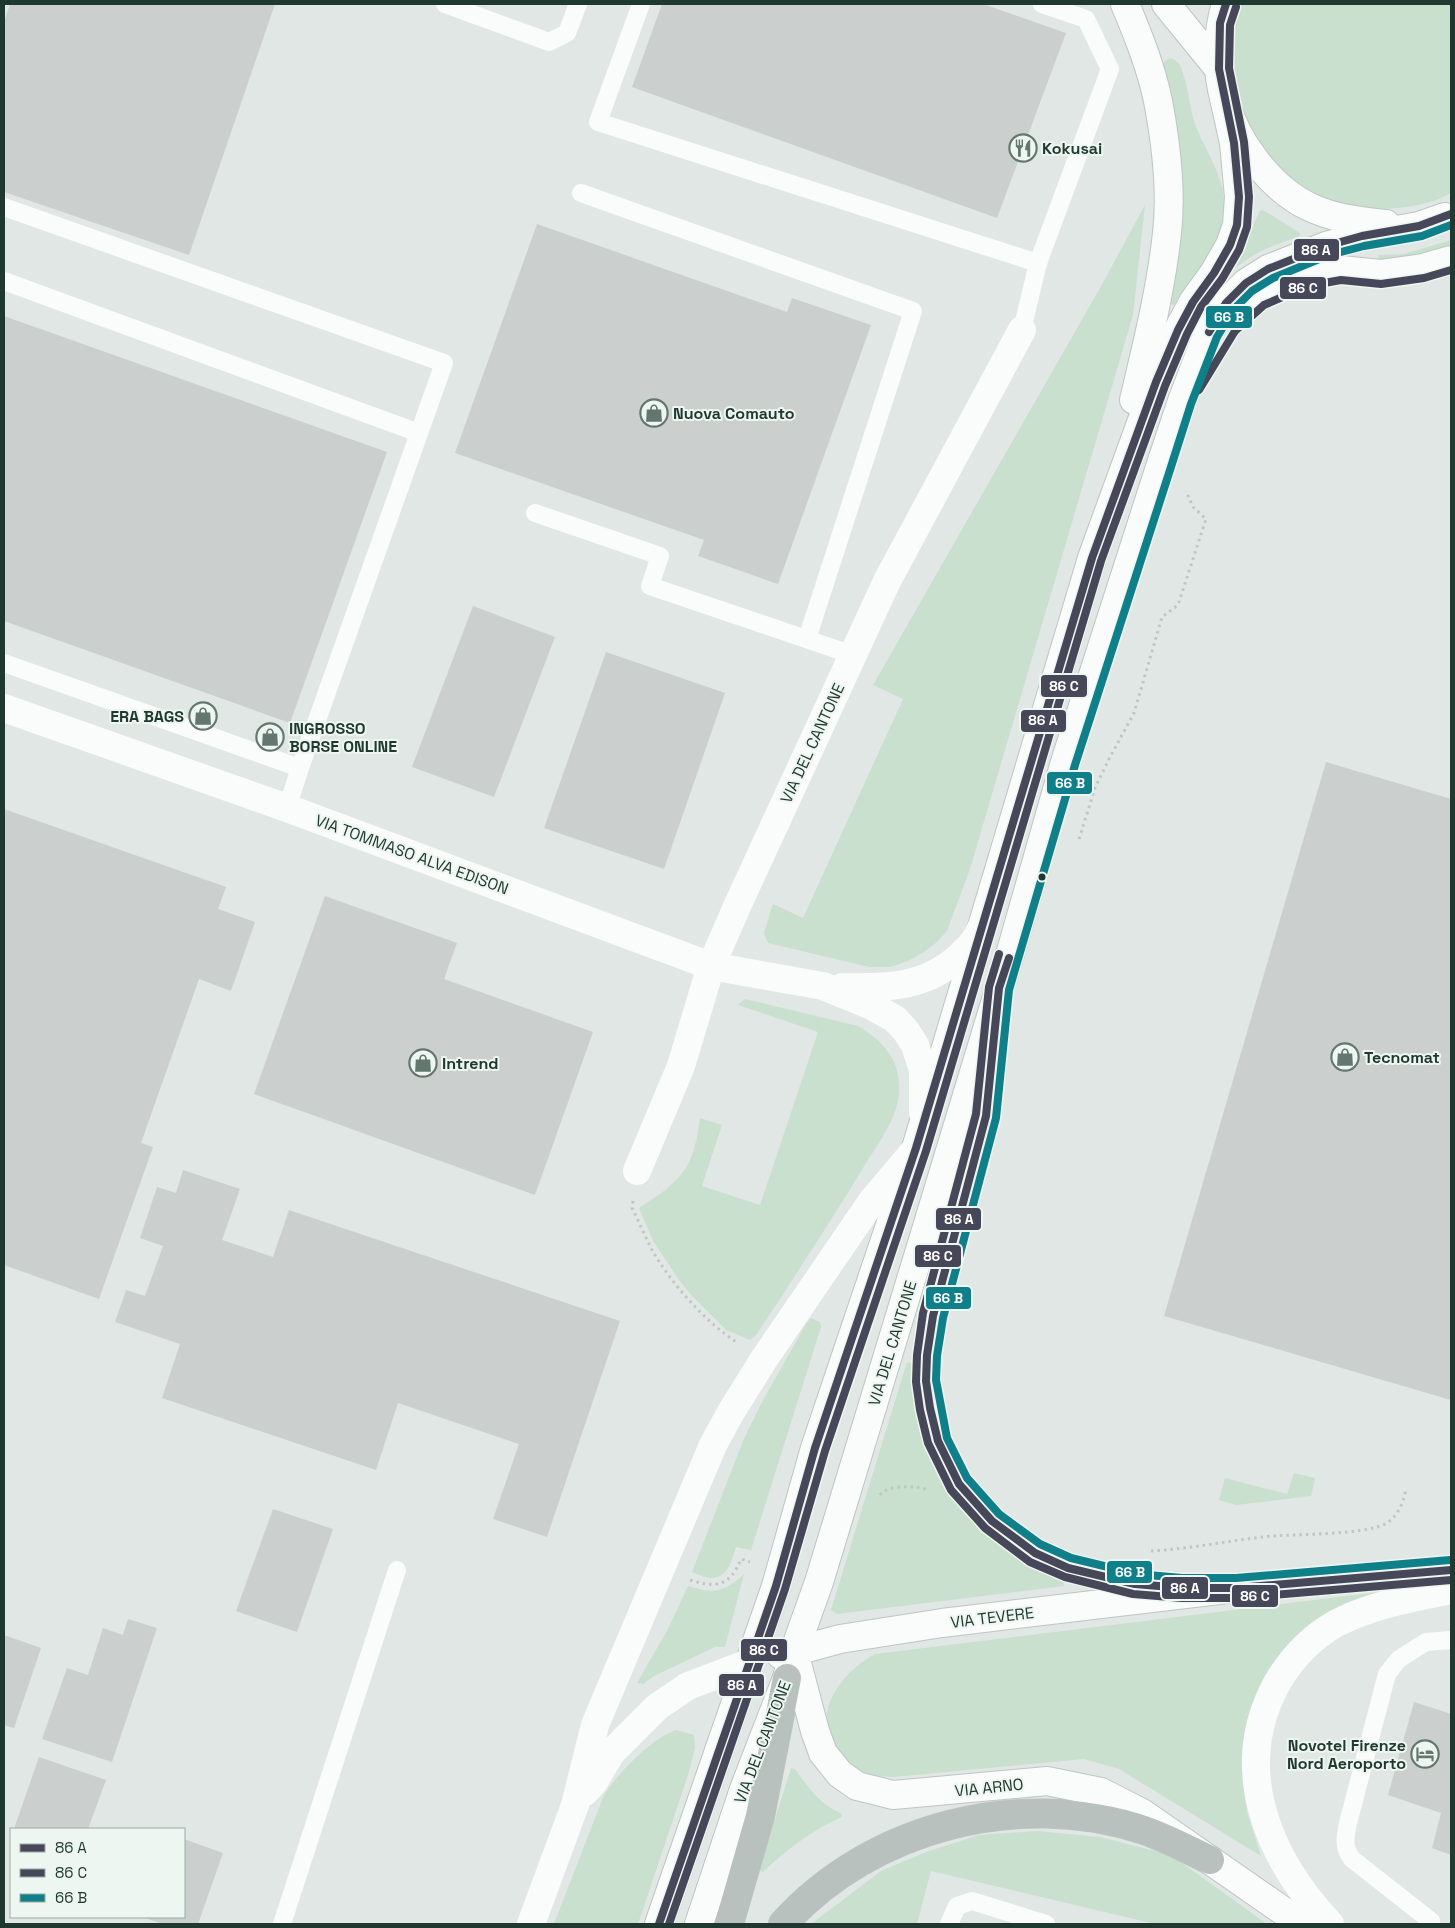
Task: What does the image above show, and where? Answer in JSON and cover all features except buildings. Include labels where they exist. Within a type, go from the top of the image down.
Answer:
[{"type":"highway","points":[[729,1924],[760,1816],[787,1678]]},
{"type":"highway","points":[[784,1924],[829,1883],[868,1858],[920,1834],[981,1818],[1040,1813],[1109,1821],[1166,1838],[1210,1860]]},
{"type":"street","points":[[659,1924],[751,1662],[776,1586],[815,1448],[919,1136],[1092,558],[1152,328],[1167,232],[1166,155],[1158,99],[1140,41],[1125,4]]},
{"type":"street","points":[[1166,4],[1219,69]]},
{"type":"street","points":[[1092,558],[1163,365],[1193,302],[1214,273],[1230,245],[1237,226],[1239,197],[1234,143],[1219,69],[1220,24],[1226,4]]},
{"type":"street","points":[[1224,98],[1233,122],[1247,147],[1266,173],[1284,192],[1311,208],[1339,219],[1387,224],[1420,222],[1448,216]]},
{"type":"street","name":"VIA DEL CANTONE","points":[[699,1924],[744,1789],[787,1678],[794,1652],[822,1572],[999,988],[1068,753],[1160,467],[1208,333],[1226,303],[1246,283],[1268,269],[1320,248],[1362,236],[1419,226],[1448,216]]},
{"type":"street","points":[[1186,392],[1228,325],[1258,297],[1305,276],[1341,270],[1380,274],[1423,268],[1451,260]]},
{"type":"street","name":"VIA DEL CANTONE","points":[[637,1171],[681,1066],[711,966],[739,902],[887,582],[1022,330]]},
{"type":"street","name":"VIA TOMMASO ALVA EDISON","points":[[4,708],[287,808],[711,966],[823,986],[889,987],[910,984],[925,979],[955,960],[978,938],[985,917]]},
{"type":"street","name":"VIA TOMMASO ALVA EDISON","points":[[823,986],[883,1011],[895,1018],[915,1044],[923,1071],[919,1136]]},
{"type":"street","name":"VIA TEVERE","points":[[999,988],[986,1116],[933,1316],[927,1355],[926,1381],[938,1441],[960,1484],[974,1502],[992,1521],[1035,1553],[1068,1568],[1135,1584],[1182,1588],[1236,1588]]},
{"type":"street","points":[[530,1924],[575,1805],[595,1725],[713,1445],[764,1359],[919,1136]]},
{"type":"street","name":"VIA TEVERE","points":[[751,1662],[840,1639],[942,1623],[1236,1588],[1451,1570]]},
{"type":"street","name":"VIA ARNO","points":[[776,1586],[815,1731],[824,1753],[840,1774],[857,1786],[893,1795],[1047,1781],[1101,1792],[1142,1813],[1302,1924]]},
{"type":"street","points":[[1330,1924],[1301,1892],[1283,1864],[1271,1840],[1261,1810],[1256,1764],[1258,1735],[1264,1710],[1284,1672],[1298,1654],[1316,1637],[1335,1624],[1390,1604],[1451,1590]]},
{"type":"street","points":[[575,1805],[594,1782],[611,1753],[657,1707],[688,1686],[751,1662]]},
{"type":"lane","points":[[445,4],[549,42],[568,33],[578,4]]},
{"type":"lane","points":[[640,4],[598,122],[1038,262]]},
{"type":"lane","points":[[1022,330],[1038,262],[1110,69],[1086,18],[1042,4]]},
{"type":"lane","points":[[581,193],[913,311],[807,639]]},
{"type":"lane","points":[[4,208],[444,363],[287,808]]},
{"type":"lane","points":[[4,281],[419,433]]},
{"type":"lane","points":[[535,513],[660,556],[650,586],[853,655]]},
{"type":"lane","points":[[4,663],[300,768]]},
{"type":"lane","points":[[282,1924],[397,1570]]},
{"type":"lane","points":[[1432,1923],[1352,1859],[1346,1851],[1345,1840],[1387,1674],[1399,1659],[1426,1642],[1451,1640]]},
{"type":"lane","points":[[949,1924],[957,1906],[972,1901],[1046,1924]]},
{"type":"path","points":[[1077,844],[1095,788],[1134,713],[1162,617],[1178,605],[1206,519],[1193,507],[1186,490]]},
{"type":"path","points":[[637,1171],[632,1208],[653,1251],[681,1291],[724,1334],[764,1359]]},
{"type":"path","points":[[1142,1552],[1271,1536],[1362,1530],[1376,1527],[1390,1520],[1398,1510],[1406,1490]]},
{"type":"green space","points":[[1241,4],[1451,4],[1451,193],[1418,205],[1382,209],[1348,205],[1316,193],[1288,175],[1264,152],[1246,124],[1234,93],[1230,60],[1233,25]]},
{"type":"green space","points":[[1171,58],[1179,64],[1182,71],[1193,117],[1220,180],[1224,205],[1222,228],[1213,251],[1174,305],[1170,304],[1181,212],[1178,130],[1163,73],[1163,64]]},
{"type":"green space","points":[[1145,205],[1133,315],[970,869],[947,931],[924,952],[908,961],[890,967],[869,967],[768,943],[764,933],[773,904],[803,918],[903,699],[873,685],[1100,288]]},
{"type":"green space","points":[[1263,210],[1300,233],[1300,236],[1259,252],[1237,267],[1233,266],[1260,211]]},
{"type":"green space","points":[[1451,240],[1451,251],[1379,262],[1378,255],[1404,254]]},
{"type":"green space","points":[[745,999],[858,1026],[876,1039],[889,1053],[894,1062],[899,1081],[895,1113],[886,1132],[784,1293],[757,1334],[750,1340],[726,1330],[692,1296],[653,1241],[639,1208],[668,1187],[686,1168],[694,1150],[700,1118],[722,1125],[702,1186],[760,1205],[818,1032],[738,1005]]},
{"type":"green space","points":[[811,1318],[820,1322],[821,1327],[751,1550],[736,1547],[725,1572],[717,1577],[706,1577],[692,1572],[743,1441],[762,1402]]},
{"type":"green space","points":[[907,1362],[914,1364],[912,1379],[915,1407],[925,1442],[958,1505],[982,1531],[1018,1559],[1063,1579],[1064,1586],[837,1614],[831,1610]]},
{"type":"green space","points":[[1294,1473],[1315,1478],[1311,1496],[1236,1505],[1219,1500],[1225,1478],[1287,1494]]},
{"type":"green space","points":[[744,1574],[725,1647],[715,1647],[654,1676],[643,1684],[637,1683],[668,1629],[688,1586],[712,1591],[718,1590],[730,1585]]},
{"type":"green space","points":[[1379,1592],[1330,1613],[1244,1767],[1244,1790],[1247,1812],[1261,1856],[1119,1769],[1084,1759],[881,1777],[868,1774],[851,1764],[838,1751],[830,1737],[827,1722],[828,1709],[833,1695],[851,1672],[875,1654]]},
{"type":"green space","points":[[676,1730],[694,1735],[695,1748],[688,1775],[638,1924],[554,1924],[604,1795],[636,1757],[657,1740]]},
{"type":"green space","points":[[791,1768],[795,1769],[821,1800],[841,1813],[842,1817],[800,1841],[763,1872],[759,1870]]},
{"type":"green space","points":[[1037,1831],[1100,1837],[1171,1855],[1267,1924],[1155,1924],[931,1871],[917,1924],[811,1924],[881,1871],[926,1852],[979,1835]]},
{"type":"transit line","points":[[659,1924],[776,1586],[815,1448],[916,1148],[1092,558],[1156,382],[1178,330],[1193,302],[1214,273],[1230,245],[1237,225],[1239,197],[1234,143],[1219,69],[1220,23],[1226,4]]},
{"type":"transit line","points":[[669,1924],[785,1589],[825,1451],[926,1151],[1101,561],[1165,386],[1187,334],[1201,307],[1222,279],[1239,250],[1247,227],[1249,197],[1244,142],[1229,68],[1230,25],[1236,7]]},
{"type":"transit line","points":[[1209,332],[1226,303],[1246,283],[1268,269],[1326,246],[1362,236],[1419,226],[1451,214]]},
{"type":"transit line","points":[[1450,1560],[1236,1578],[1182,1578],[1137,1574],[1071,1558],[1040,1544],[999,1514],[967,1478],[947,1438],[936,1380],[937,1356],[943,1318],[996,1118],[1009,990],[1075,765],[1191,404],[1217,337],[1234,309],[1252,291],[1273,278],[1329,255],[1364,246],[1422,236],[1451,225]]},
{"type":"transit line","points":[[1199,390],[1235,331],[1264,305],[1308,286],[1341,280],[1381,284],[1424,278],[1451,270]]},
{"type":"transit line","points":[[999,954],[989,987],[976,1114],[923,1313],[917,1355],[916,1382],[928,1443],[951,1490],[985,1528],[1030,1562],[1065,1577],[1133,1594],[1182,1598],[1237,1598],[1451,1580]]},
{"type":"transit line","points":[[1009,958],[999,988],[986,1116],[933,1316],[927,1355],[926,1381],[938,1441],[959,1484],[992,1521],[1035,1553],[1068,1568],[1135,1584],[1182,1588],[1236,1588],[1451,1570]]},
{"type":"place","name":"Kokusai","points":[[1023,148]]},
{"type":"place","name":"Nuova Comauto","points":[[654,413]]},
{"type":"place","name":"ERA BAGS","points":[[203,716]]},
{"type":"place","name":"INGROSSO BORSE ONLINE","points":[[270,737]]},
{"type":"place","name":"Tecnomat","points":[[1345,1057]]},
{"type":"place","name":"Intrend","points":[[423,1063]]},
{"type":"place","name":"Novotel Firenze Nord Aeroporto","points":[[1425,1754]]}]
